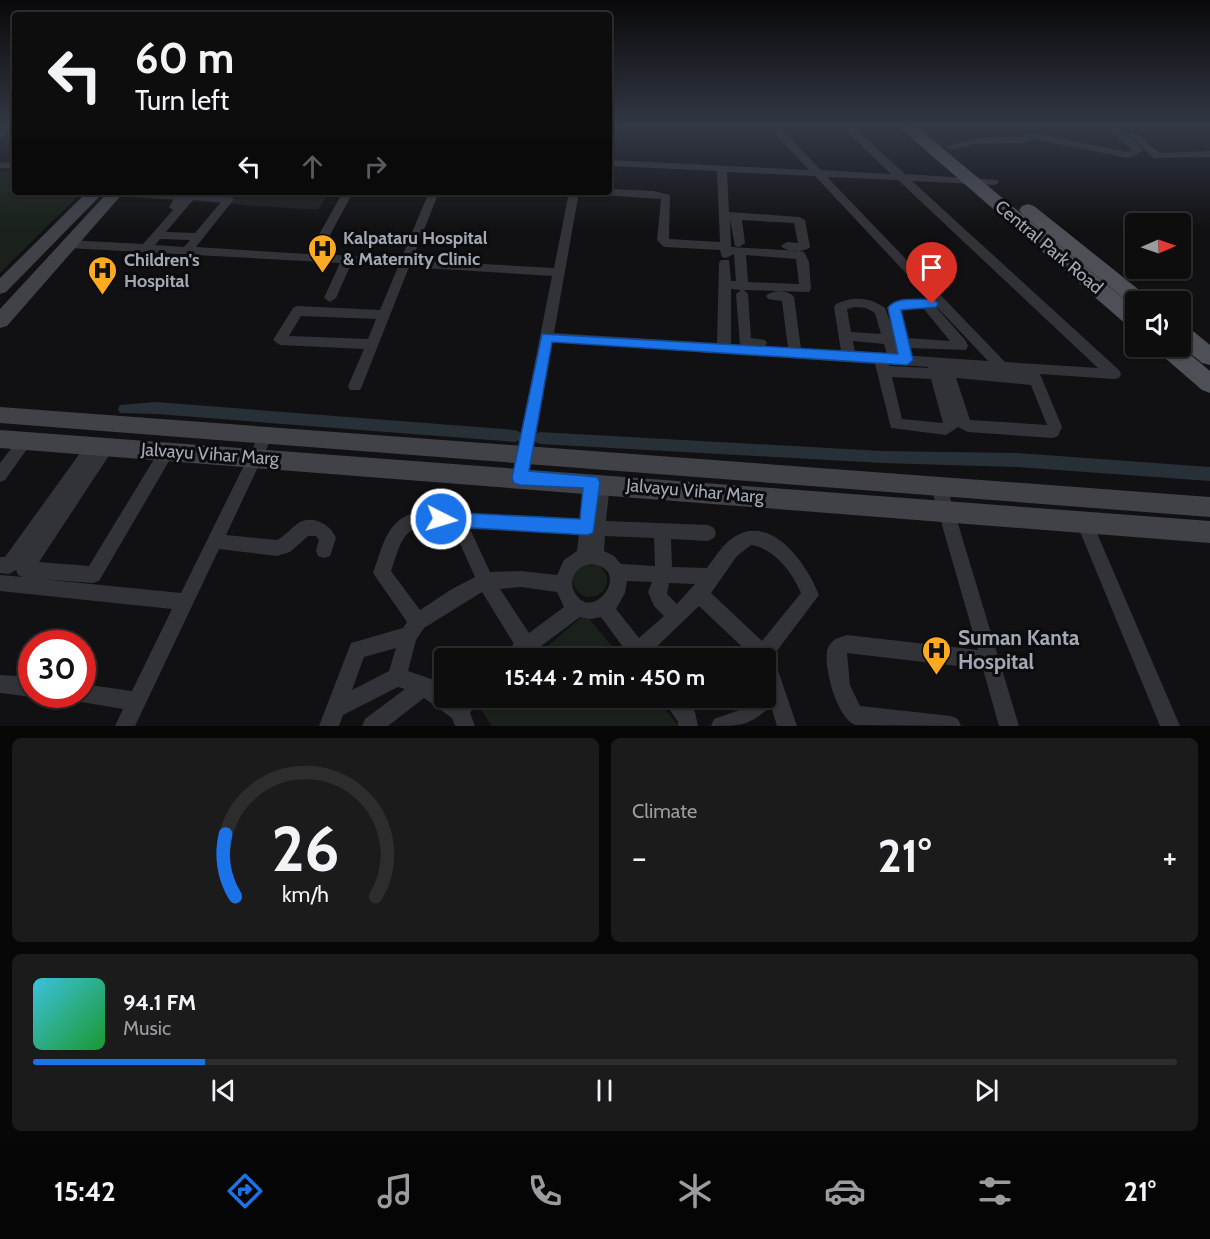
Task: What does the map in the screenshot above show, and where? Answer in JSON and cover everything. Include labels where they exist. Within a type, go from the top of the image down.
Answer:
[{"type":"main road","name":"Central Park Road","points":[[947,161],[1125,312]]},
{"type":"main road","name":"Central Park Road","points":[[968,161],[1128,291]]},
{"type":"main road","points":[[0,288],[93,195]]},
{"type":"main road","points":[[0,321],[113,195]]},
{"type":"main road","points":[[1191,342],[1210,357]]},
{"type":"main road","points":[[1179,357],[1210,384]]},
{"type":"main road","name":"Jalvayu Vihar Marg","points":[[0,415],[266,435],[525,450],[939,487],[1210,507]]},
{"type":"main road","name":"Jalvayu Vihar Marg","points":[[0,439],[597,482],[1210,532]]},
{"type":"street","points":[[806,161],[1001,366]]},
{"type":"street","points":[[736,216],[745,342],[940,368],[1033,374],[1114,374],[884,161]]},
{"type":"street","points":[[612,163],[994,182]]},
{"type":"street","points":[[722,169],[726,251],[724,348]]},
{"type":"street","points":[[612,192],[654,194],[666,197],[663,240],[668,244],[726,251],[739,247],[804,247],[799,220],[724,215]]},
{"type":"street","points":[[143,248],[183,196],[166,195]]},
{"type":"street","points":[[312,258],[346,195]]},
{"type":"street","points":[[355,386],[433,195]]},
{"type":"street","points":[[520,478],[573,195]]},
{"type":"street","points":[[143,248],[158,236],[190,197],[229,199],[187,251]]},
{"type":"street","points":[[158,236],[198,237]]},
{"type":"street","points":[[68,244],[559,273]]},
{"type":"street","points":[[725,289],[805,289],[803,262],[800,255],[739,247]]},
{"type":"street","points":[[330,298],[347,260]]},
{"type":"street","points":[[742,290],[788,297],[795,349]]},
{"type":"street","points":[[940,368],[951,425],[946,429],[896,424],[892,362],[895,341],[894,308],[898,305],[927,305],[941,301]]},
{"type":"street","points":[[849,357],[840,307],[859,303],[876,307],[881,311],[895,341]]},
{"type":"street","points":[[844,336],[961,346],[962,344],[927,305]]},
{"type":"street","points":[[372,344],[280,340],[297,311],[383,315]]},
{"type":"street","points":[[547,337],[724,348],[795,349]]},
{"type":"street","points":[[892,362],[940,368],[1001,366],[1033,374]]},
{"type":"street","points":[[940,368],[963,423],[968,426],[1053,432],[1055,427],[1033,374]]},
{"type":"street","points":[[125,726],[266,435]]},
{"type":"street","points":[[0,475],[25,441]]},
{"type":"street","points":[[100,446],[24,569],[93,575],[167,451]]},
{"type":"street","points":[[0,566],[9,566],[100,446]]},
{"type":"street","points":[[590,556],[597,482]]},
{"type":"street","points":[[939,487],[1009,726]]},
{"type":"street","points":[[331,718],[397,676],[413,629],[382,573],[397,532],[409,520],[424,517],[458,521],[708,533]]},
{"type":"street","points":[[458,521],[485,581],[526,646]]},
{"type":"street","points":[[1083,522],[1170,726]]},
{"type":"street","points":[[214,541],[277,548],[284,546],[305,528],[320,529],[328,538],[324,550]]},
{"type":"street","points":[[662,531],[664,573],[657,592],[660,600],[677,616]]},
{"type":"street","points":[[647,648],[699,594],[735,545],[749,537],[766,538],[802,570],[810,595],[771,648]]},
{"type":"street","points":[[590,556],[608,561],[617,572],[619,587],[616,595],[604,607],[587,610],[570,601],[564,584],[570,566],[590,556]]},
{"type":"street","points":[[617,572],[711,577]]},
{"type":"street","points":[[331,718],[357,649],[413,629],[458,595],[485,581],[521,579],[564,584]]},
{"type":"street","points":[[0,583],[185,602]]},
{"type":"street","points":[[699,594],[755,648]]},
{"type":"street","points":[[524,648],[578,607]]},
{"type":"street","points":[[604,607],[636,648]]},
{"type":"street","points":[[951,726],[855,716],[847,706],[840,682],[836,651],[841,645],[847,644],[990,661]]},
{"type":"street","points":[[397,676],[424,686],[465,712]]},
{"type":"street","points":[[0,684],[18,686]]},
{"type":"street","points":[[372,726],[424,686]]},
{"type":"street","points":[[776,693],[787,726]]},
{"type":"street","points":[[96,696],[137,701]]},
{"type":"street","points":[[680,708],[688,719],[688,726]]},
{"type":"street","points":[[722,726],[751,715],[757,708]]},
{"type":"shaded area","points":[[0,171],[12,172],[12,195],[79,195],[0,273]]},
{"type":"shaded area","points":[[127,195],[327,195],[318,210],[125,197]]},
{"type":"shaded area","points":[[590,563],[602,568],[607,580],[602,592],[590,597],[578,592],[573,580],[578,568]]},
{"type":"shaded area","points":[[585,614],[614,648],[546,648]]},
{"type":"shaded area","points":[[480,708],[664,708],[679,726],[492,726]]},
{"type":"waterway","points":[[125,409],[156,408],[515,436]]},
{"type":"waterway","points":[[515,436],[525,437]]},
{"type":"waterway","points":[[540,438],[882,457],[1017,460],[1210,474]]},
{"type":"place","name":"Kalpataru Hospital & Maternity Clinic","points":[[322,274]]},
{"type":"place","name":"Children's Hospital","points":[[103,296]]},
{"type":"place","name":"Suman Kanta Hospital","points":[[937,676]]},
{"type":"route","points":[[441,519],[587,527],[592,482],[520,478],[547,337],[907,360],[894,308],[898,305],[932,304]]}]
